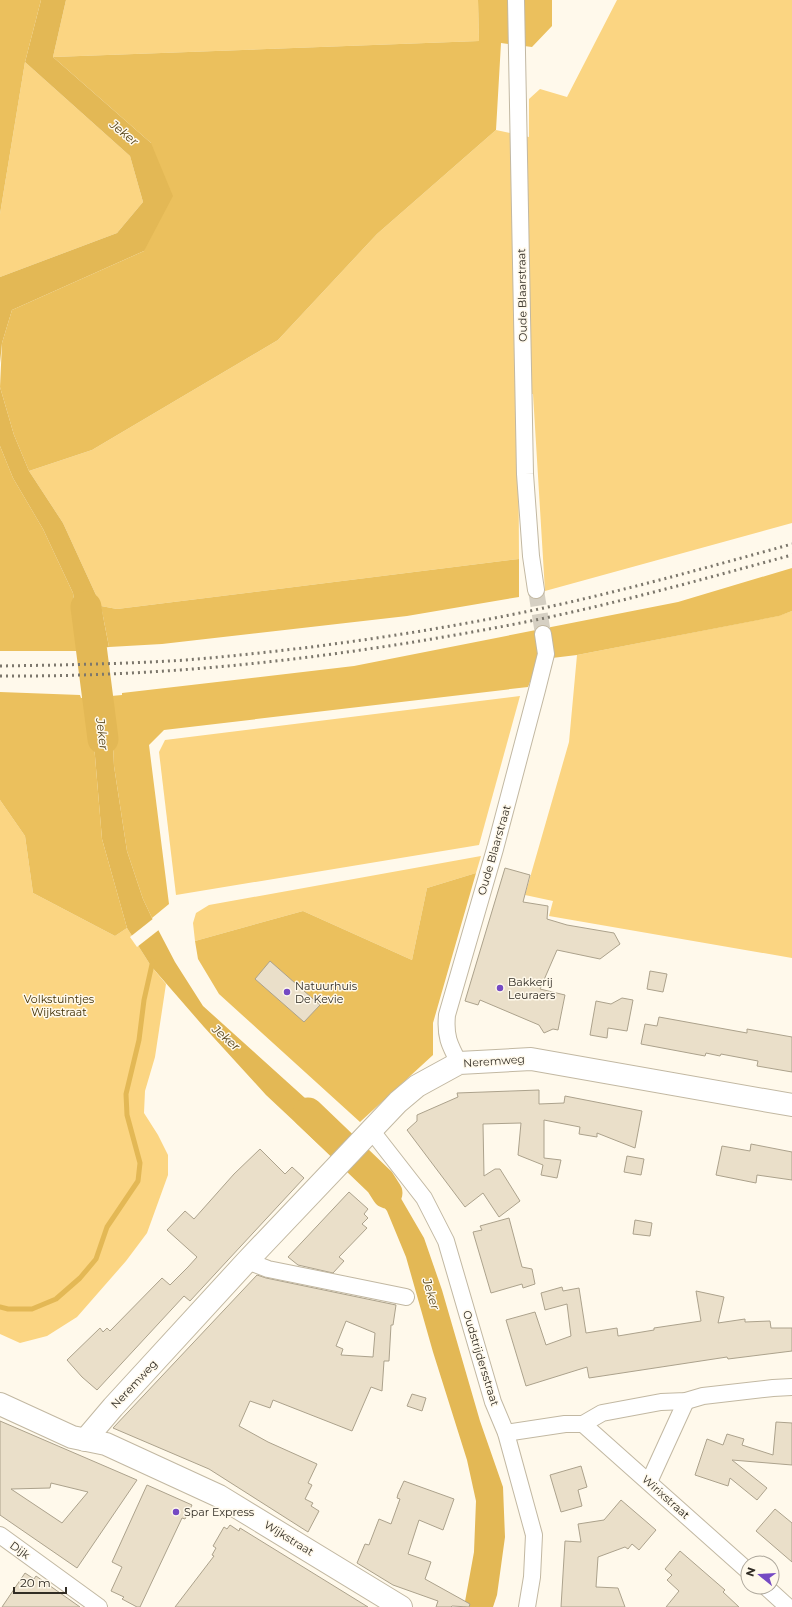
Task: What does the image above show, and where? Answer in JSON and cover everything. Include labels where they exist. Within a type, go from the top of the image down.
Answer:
[{"type":"street","name":"Oude Blaarstraat","points":[[516,0],[525,474],[531,556],[536,590]]},
{"type":"street","name":"Oude Blaarstraat","points":[[459,1063],[452,1050],[446,1031],[447,1015],[495,849],[537,690],[546,654],[543,634]]},
{"type":"street","name":"Neremweg","points":[[85,1440],[113,1407],[247,1261],[398,1102],[417,1086],[459,1063],[531,1058],[792,1105]]},
{"type":"street","name":"Oudstrijdersstraat","points":[[366,1136],[424,1198],[446,1241],[493,1402],[506,1433],[534,1535],[532,1577],[527,1607]]},
{"type":"street","points":[[247,1261],[268,1269],[406,1297]]},
{"type":"street","points":[[506,1433],[565,1424],[583,1424],[602,1414],[661,1402],[686,1401],[703,1396],[792,1387]]},
{"type":"street","points":[[649,1482],[686,1401]]},
{"type":"street","points":[[0,1404],[72,1437],[85,1440]]},
{"type":"street","name":"Wirixstraat","points":[[583,1424],[740,1564]]},
{"type":"street","name":"Wijkstraat","points":[[85,1440],[106,1444],[219,1496],[401,1607]]},
{"type":"street","name":"Dijk","points":[[0,1535],[99,1607]]},
{"type":"street","points":[[775,1595],[788,1607]]},
{"type":"green space","points":[[66,0],[478,0],[479,41],[53,57]]},
{"type":"green space","points":[[617,0],[792,0],[792,523],[545,591],[533,394],[518,393],[519,559],[117,609],[101,606],[63,523],[29,471],[92,450],[278,340],[377,234],[496,130],[529,137],[529,99],[540,89],[567,97]]},
{"type":"green space","points":[[25,62],[130,156],[143,202],[117,233],[0,277],[0,214]]},
{"type":"green space","points":[[792,611],[792,958],[549,916],[553,901],[525,895],[569,742],[577,655],[778,616]]},
{"type":"green space","points":[[520,696],[479,845],[176,895],[159,752],[165,740]]},
{"type":"green space","name":"Volkstuintjes Wijkstraat","points":[[0,800],[25,836],[33,893],[115,936],[127,928],[151,966],[166,984],[155,1057],[145,1091],[144,1113],[158,1135],[168,1155],[168,1175],[147,1233],[126,1261],[77,1317],[47,1336],[20,1343],[0,1334]]},
{"type":"green space","points":[[481,856],[476,873],[427,888],[412,960],[303,911],[195,941],[193,923],[196,913],[209,905]]},
{"type":"shaded area","points":[[0,0],[41,0],[25,62],[0,214]]},
{"type":"shaded area","points":[[478,0],[552,0],[552,26],[532,47],[501,43],[496,130],[377,234],[278,340],[92,450],[29,471],[14,435],[0,387],[2,343],[12,310],[144,251],[151,143],[53,57],[479,41]]},
{"type":"shaded area","points":[[0,446],[13,478],[43,529],[73,593],[81,651],[0,651]]},
{"type":"shaded area","points":[[519,559],[519,597],[407,616],[162,644],[109,647],[101,606],[117,609]]},
{"type":"shaded area","points":[[792,568],[792,611],[779,616],[577,655],[552,658],[541,655],[528,687],[164,730],[149,745],[169,904],[152,918],[143,899],[127,851],[114,766],[111,696],[122,695],[122,693],[354,666],[678,602]]},
{"type":"shaded area","points":[[0,692],[80,695],[81,698],[90,697],[102,839],[127,928],[115,936],[33,893],[25,836],[0,800]]},
{"type":"shaded area","points":[[476,873],[433,1023],[433,1055],[360,1122],[219,994],[198,959],[195,941],[303,911],[412,960],[427,888]]},
{"type":"water","points":[[41,0],[66,0],[53,57],[151,143],[173,196],[144,251],[12,310],[2,343],[0,363],[0,277],[117,233],[143,202],[130,156],[25,62]]},
{"type":"water","points":[[0,387],[14,435],[29,471],[63,523],[101,606],[109,647],[81,651],[73,593],[43,529],[13,478],[0,446]]},
{"type":"water","points":[[111,696],[114,766],[127,851],[143,899],[152,918],[175,962],[203,1006],[346,1135],[329,1154],[266,1095],[204,1027],[151,966],[127,928],[102,839],[90,697]]},
{"type":"water","points":[[369,1151],[392,1183],[424,1238],[442,1290],[480,1421],[503,1487],[505,1537],[497,1595],[493,1607],[464,1607],[474,1552],[476,1501],[467,1460],[433,1352],[406,1257],[387,1211],[354,1168]]},
{"type":"pier","points":[[154,918],[160,929],[137,947],[130,937]]},
{"type":"building","points":[[505,868],[530,875],[523,902],[548,906],[547,919],[567,925],[614,933],[620,944],[600,959],[557,950],[540,989],[565,995],[558,1030],[553,1029],[544,1033],[539,1025],[480,1000],[478,1005],[465,1001]]},
{"type":"building","name":"Natuurhuis De Kevie","points":[[270,961],[320,1005],[304,1022],[255,979]]},
{"type":"building","points":[[650,971],[667,974],[663,992],[647,989]]},
{"type":"building","points":[[622,998],[633,1000],[627,1031],[608,1028],[607,1038],[590,1035],[596,1001],[611,1004]]},
{"type":"building","points":[[659,1017],[747,1033],[747,1029],[792,1037],[792,1072],[757,1066],[758,1061],[721,1054],[720,1056],[706,1053],[705,1056],[641,1044],[645,1024],[657,1026]]},
{"type":"building","points":[[539,1090],[539,1104],[564,1103],[565,1096],[642,1111],[635,1148],[597,1133],[597,1137],[579,1134],[580,1127],[544,1120],[544,1158],[561,1160],[557,1178],[541,1175],[543,1165],[518,1155],[521,1123],[483,1124],[484,1176],[495,1169],[500,1169],[520,1201],[499,1217],[483,1193],[465,1207],[407,1130],[417,1121],[417,1115],[458,1097],[457,1093]]},
{"type":"building","points":[[751,1144],[792,1152],[792,1180],[757,1175],[756,1183],[716,1175],[722,1146],[750,1151]]},
{"type":"building","points":[[260,1149],[285,1174],[292,1167],[304,1178],[190,1301],[184,1296],[97,1390],[82,1377],[67,1360],[100,1328],[103,1332],[107,1328],[110,1331],[162,1278],[170,1285],[188,1267],[197,1257],[167,1230],[185,1211],[194,1219],[234,1174]]},
{"type":"building","points":[[627,1156],[644,1159],[641,1175],[624,1172]]},
{"type":"building","points":[[349,1192],[368,1209],[364,1214],[368,1218],[362,1224],[367,1228],[339,1257],[344,1261],[333,1273],[298,1265],[288,1257]]},
{"type":"building","points":[[509,1218],[522,1267],[532,1269],[535,1284],[523,1288],[522,1284],[491,1293],[473,1232],[482,1230],[480,1226]]},
{"type":"building","points":[[635,1220],[652,1223],[650,1236],[633,1234]]},
{"type":"building","points":[[257,1275],[396,1305],[393,1325],[391,1325],[389,1361],[384,1361],[382,1391],[371,1387],[352,1431],[273,1400],[270,1408],[250,1401],[239,1426],[268,1442],[317,1464],[308,1483],[312,1485],[305,1499],[313,1503],[311,1506],[319,1511],[308,1532],[209,1469],[113,1428]],"holes":[[[346,1321],[375,1333],[373,1357],[341,1355],[343,1349],[336,1346]]]},
{"type":"building","points":[[562,1287],[563,1291],[579,1288],[586,1333],[617,1328],[618,1336],[654,1330],[654,1328],[701,1321],[696,1291],[724,1297],[718,1323],[745,1319],[745,1322],[770,1321],[771,1328],[792,1328],[792,1351],[728,1359],[727,1357],[589,1378],[587,1367],[526,1386],[506,1320],[535,1312],[546,1345],[571,1336],[567,1304],[545,1310],[541,1293]]},
{"type":"building","points":[[412,1394],[426,1398],[422,1411],[407,1406]]},
{"type":"building","points":[[0,1421],[137,1480],[77,1568],[0,1515]],"holes":[[[51,1483],[88,1492],[62,1523],[11,1489],[50,1488]]]},
{"type":"building","points":[[776,1422],[792,1423],[792,1465],[732,1460],[767,1488],[757,1500],[730,1478],[728,1486],[695,1475],[707,1439],[723,1445],[727,1434],[744,1439],[742,1445],[773,1455]]},
{"type":"building","points":[[581,1466],[587,1487],[578,1490],[582,1506],[561,1512],[550,1475]]},
{"type":"building","points":[[404,1481],[454,1499],[443,1530],[419,1520],[408,1554],[431,1562],[425,1579],[470,1604],[469,1607],[436,1607],[438,1601],[393,1585],[357,1563],[365,1544],[369,1545],[379,1519],[391,1524],[400,1499],[397,1498],[398,1494]]},
{"type":"building","points":[[147,1485],[192,1505],[185,1519],[182,1518],[140,1607],[137,1607],[122,1599],[124,1597],[111,1591],[122,1567],[112,1562]]},
{"type":"building","points":[[621,1500],[656,1530],[639,1550],[632,1544],[628,1549],[625,1547],[598,1557],[596,1587],[618,1588],[625,1607],[561,1607],[565,1541],[581,1542],[578,1524],[604,1520]]},
{"type":"building","points":[[775,1509],[792,1523],[792,1562],[756,1531]]},
{"type":"building","points":[[230,1525],[239,1531],[240,1528],[368,1607],[175,1607],[214,1556],[212,1555],[216,1548],[213,1546],[224,1527],[227,1529]]},
{"type":"building","points":[[680,1551],[725,1590],[723,1592],[739,1607],[666,1607],[679,1591],[667,1580],[672,1575],[665,1569]]},
{"type":"building","points":[[25,1573],[34,1579],[36,1576],[80,1607],[2,1607]]},
{"type":"waterway","name":"Jeker","points":[[86,607],[103,739]]},
{"type":"waterway","points":[[0,1307],[8,1309],[32,1309],[56,1299],[80,1278],[96,1259],[107,1227],[138,1181],[140,1163],[127,1115],[126,1094],[139,1040],[144,1000],[153,960]]},
{"type":"waterway","name":"Jeker","points":[[308,1113],[380,1182],[387,1193]]},
{"type":"tunnel","points":[[536,590],[543,634]]},
{"type":"railway","points":[[0,666],[186,660],[267,652],[389,636],[470,623],[581,600],[792,544]]},
{"type":"railway","points":[[0,676],[135,673],[243,665],[403,644],[510,625],[581,610],[652,593],[792,555]]},
{"type":"place","name":"Bakkerij Leuraers","points":[[500,988]]},
{"type":"place","name":"Natuurhuis De Kevie","points":[[287,992]]},
{"type":"place","name":"Spar Express","points":[[176,1512]]}]
